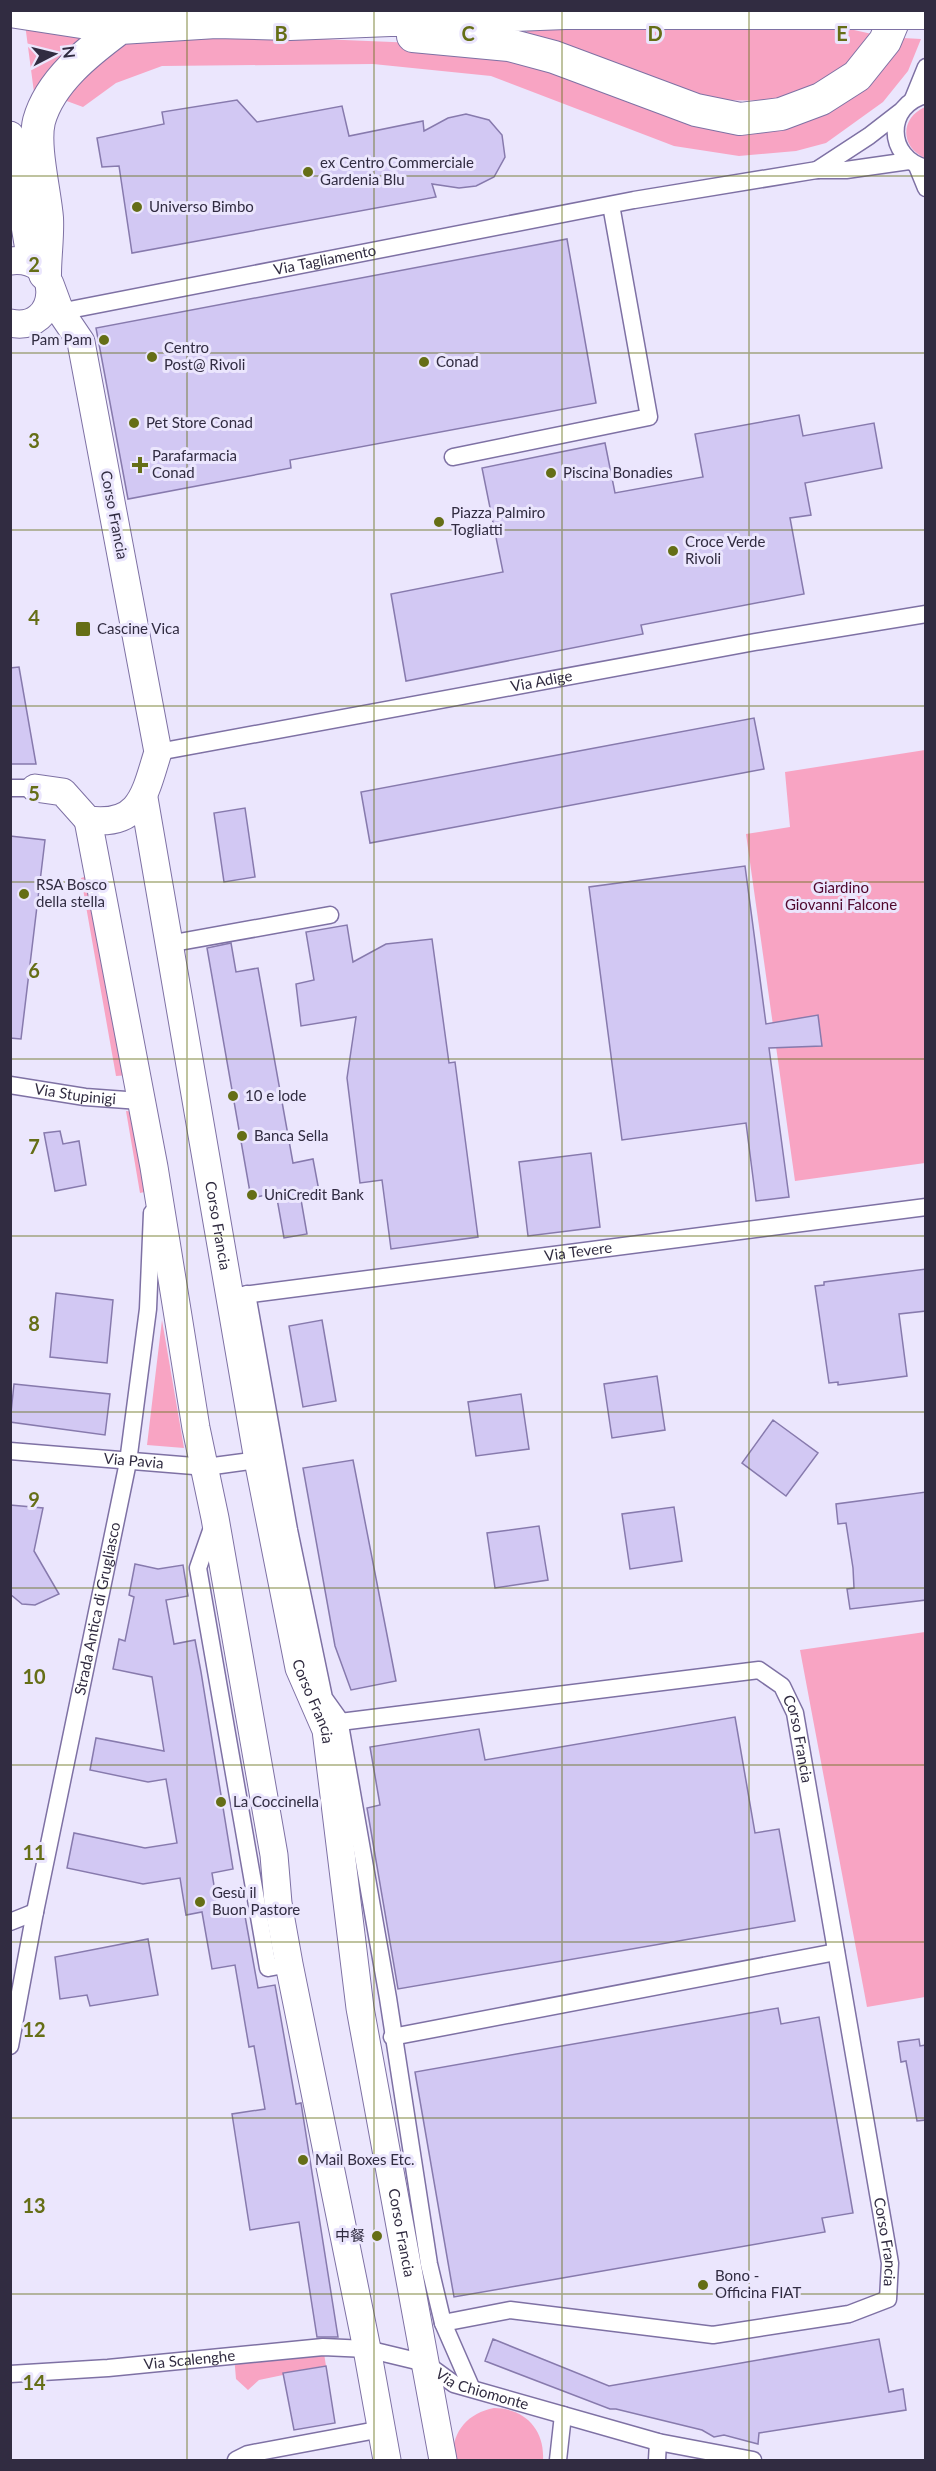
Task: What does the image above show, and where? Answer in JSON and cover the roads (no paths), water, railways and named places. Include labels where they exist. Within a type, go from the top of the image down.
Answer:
[{"type":"highway","points":[[290,24],[509,45],[554,57],[696,110],[740,120],[781,114],[821,99],[857,76],[885,41],[898,10]]},
{"type":"highway","points":[[10,11],[120,28],[216,22],[290,24],[565,13],[926,13]]},
{"type":"highway","points":[[34,270],[47,219],[40,164],[39,122],[54,92],[74,66],[120,28]]},
{"type":"main road","name":"Corso Francia","points":[[10,135],[34,270],[50,314],[81,342],[158,753]]},
{"type":"main road","points":[[10,323],[28,323],[50,314]]},
{"type":"main road","points":[[88,820],[118,821],[133,811],[144,798],[158,753]]},
{"type":"main road","points":[[23,788],[63,792],[88,820],[154,1167],[175,1306],[206,1467],[274,1855],[278,1903],[289,1964],[368,2349],[387,2460]]},
{"type":"main road","name":"Corso Francia","points":[[144,798],[168,944],[238,1295],[258,1460],[299,1668],[326,1730],[360,2008],[443,2460]]},
{"type":"street","points":[[919,97],[926,67]]},
{"type":"street","name":"Via Tagliamento","points":[[817,170],[869,136],[919,97]]},
{"type":"street","points":[[900,112],[894,133],[897,144],[917,165],[926,188]]},
{"type":"street","name":"Via Tagliamento","points":[[50,314],[610,205],[817,170],[917,165]]},
{"type":"street","points":[[453,457],[649,417],[610,205]]},
{"type":"street","name":"Via Adige","points":[[158,753],[754,642],[926,614]]},
{"type":"street","points":[[168,944],[330,915]]},
{"type":"street","name":"Via Stupinigi","points":[[10,1085],[86,1097],[140,1101]]},
{"type":"street","name":"Strada Antica di Grugliasco","points":[[10,2046],[35,1912],[128,1462],[148,1309],[154,1167]]},
{"type":"street","name":"Via Tevere","points":[[238,1295],[926,1207]]},
{"type":"street","name":"Corso Francia","points":[[238,1295],[324,1698],[340,1722],[388,1998],[392,2037],[429,2264],[443,2323],[471,2387]]},
{"type":"street","points":[[148,1309],[175,1306]]},
{"type":"street","name":"Via Pavia","points":[[10,1451],[206,1467],[258,1460]]},
{"type":"street","name":"Corso Francia","points":[[340,1722],[759,1670],[782,1686],[795,1713],[890,2263],[888,2299],[849,2314],[713,2335],[510,2310],[443,2323]]},
{"type":"street","points":[[10,1922],[35,1912]]},
{"type":"street","points":[[392,2037],[836,1952]]},
{"type":"street","name":"Via Scalenghe","points":[[10,2374],[108,2368],[323,2347],[368,2349]]},
{"type":"street","name":"Via Chiomonte","points":[[368,2349],[425,2363],[454,2384],[658,2442],[753,2460]]},
{"type":"street","points":[[558,2460],[563,2415]]},
{"type":"street","points":[[236,2460],[248,2454],[382,2429]]},
{"type":"street","points":[[657,2460],[658,2442]]},
{"type":"place","name":"ex Centro Commerciale Gardenia Blu","points":[[308,172]]},
{"type":"place","name":"Universo Bimbo","points":[[137,207]]},
{"type":"place","name":"Pam Pam","points":[[104,340]]},
{"type":"place","name":"Centro Post@ Rivoli","points":[[152,357]]},
{"type":"place","name":"Conad","points":[[424,362]]},
{"type":"place","name":"Pet Store Conad","points":[[134,423]]},
{"type":"place","name":"Parafarmacia Conad","points":[[140,465]]},
{"type":"place","name":"Piscina Bonadies","points":[[551,473]]},
{"type":"place","name":"Piazza Palmiro Togliatti","points":[[439,522]]},
{"type":"place","name":"Croce Verde Rivoli","points":[[673,551]]},
{"type":"place","name":"Cascine Vica","points":[[83,629]]},
{"type":"place","name":"RSA Bosco della stella","points":[[24,894]]},
{"type":"place","name":"10 e lode","points":[[233,1096]]},
{"type":"place","name":"Banca Sella","points":[[242,1136]]},
{"type":"place","name":"UniCredit Bank","points":[[252,1195]]},
{"type":"place","name":"La Coccinella","points":[[221,1802]]},
{"type":"place","name":"Gesù il Buon Pastore","points":[[200,1902]]},
{"type":"place","name":"Mail Boxes Etc.","points":[[303,2160]]},
{"type":"place","name":"中餐","points":[[377,2236]]},
{"type":"place","name":"Bono - Officina FIAT","points":[[703,2285]]},
{"type":"park label","name":"Giardino Giovanni Falcone","points":[[841,896]]}]
